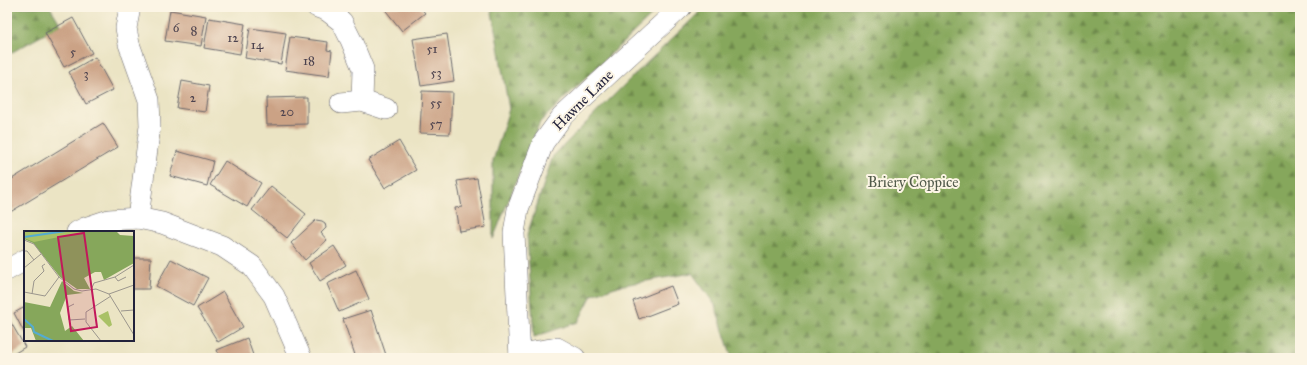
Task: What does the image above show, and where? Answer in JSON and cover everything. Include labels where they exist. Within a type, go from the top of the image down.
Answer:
[{"type":"street","points":[[130,7],[126,28],[129,44],[149,100],[150,126],[138,218]]},
{"type":"street","points":[[317,7],[328,11],[342,22],[352,40],[363,69],[362,101]]},
{"type":"street","name":"Hawne Lane","points":[[520,356],[514,233],[518,209],[543,143],[562,117],[681,7]]},
{"type":"street","points":[[341,103],[362,101],[386,109]]},
{"type":"street","points":[[79,231],[109,220],[138,218],[162,223],[222,246],[252,266],[274,296],[301,358]]},
{"type":"street","points":[[7,270],[24,261]]},
{"type":"street","points":[[520,356],[557,348],[575,358]]},
{"type":"green space","points":[[7,7],[50,7],[61,25],[7,55]]},
{"type":"green space","points":[[488,7],[660,7],[540,122],[493,239],[493,161],[509,109],[492,12]]},
{"type":"green space","name":"Briery Coppice","points":[[705,7],[1300,7],[1300,358],[732,358],[715,305],[692,273],[618,286],[592,295],[578,322],[534,337],[527,235],[553,156]]},
{"type":"building","points":[[383,7],[420,7],[425,13],[402,31]]},
{"type":"building","points":[[170,10],[206,16],[201,46],[165,41]]},
{"type":"building","points":[[73,18],[92,53],[64,67],[45,33]]},
{"type":"building","points":[[209,18],[245,24],[240,54],[204,48]]},
{"type":"building","points":[[250,28],[286,33],[281,64],[245,58]]},
{"type":"building","points":[[447,34],[454,81],[421,86],[413,39]]},
{"type":"building","points":[[290,37],[328,42],[327,50],[332,51],[329,76],[285,70]]},
{"type":"building","points":[[95,57],[113,90],[86,104],[69,72]]},
{"type":"building","points":[[182,81],[209,86],[205,112],[177,108]]},
{"type":"building","points":[[422,91],[452,92],[450,134],[420,133]]},
{"type":"building","points":[[307,97],[307,124],[267,125],[266,98]]},
{"type":"building","points":[[103,123],[118,147],[7,214],[7,182]]},
{"type":"building","points":[[399,141],[416,170],[385,188],[368,160]]},
{"type":"building","points":[[177,151],[213,161],[207,186],[170,176]]},
{"type":"building","points":[[225,161],[261,183],[247,207],[210,185]]},
{"type":"building","points":[[477,178],[486,227],[459,231],[455,208],[462,207],[457,181]]},
{"type":"building","points":[[271,186],[306,214],[287,238],[252,210]]},
{"type":"building","points":[[316,220],[325,223],[326,228],[321,233],[327,240],[305,260],[291,243]]},
{"type":"building","points":[[334,246],[346,265],[320,281],[309,263]]},
{"type":"building","points":[[134,258],[151,258],[149,289],[134,289]]},
{"type":"building","points":[[171,259],[208,278],[193,306],[156,286]]},
{"type":"building","points":[[356,270],[369,299],[339,312],[327,284]]},
{"type":"building","points":[[671,286],[678,304],[639,319],[633,301]]},
{"type":"building","points":[[223,292],[243,327],[218,342],[197,308]]},
{"type":"building","points":[[24,308],[24,332],[14,313]]},
{"type":"building","points":[[371,310],[387,358],[356,358],[343,319]]},
{"type":"building","points":[[10,321],[25,347],[7,358],[7,323]]},
{"type":"building","points":[[247,338],[254,358],[220,358],[217,350]]}]
